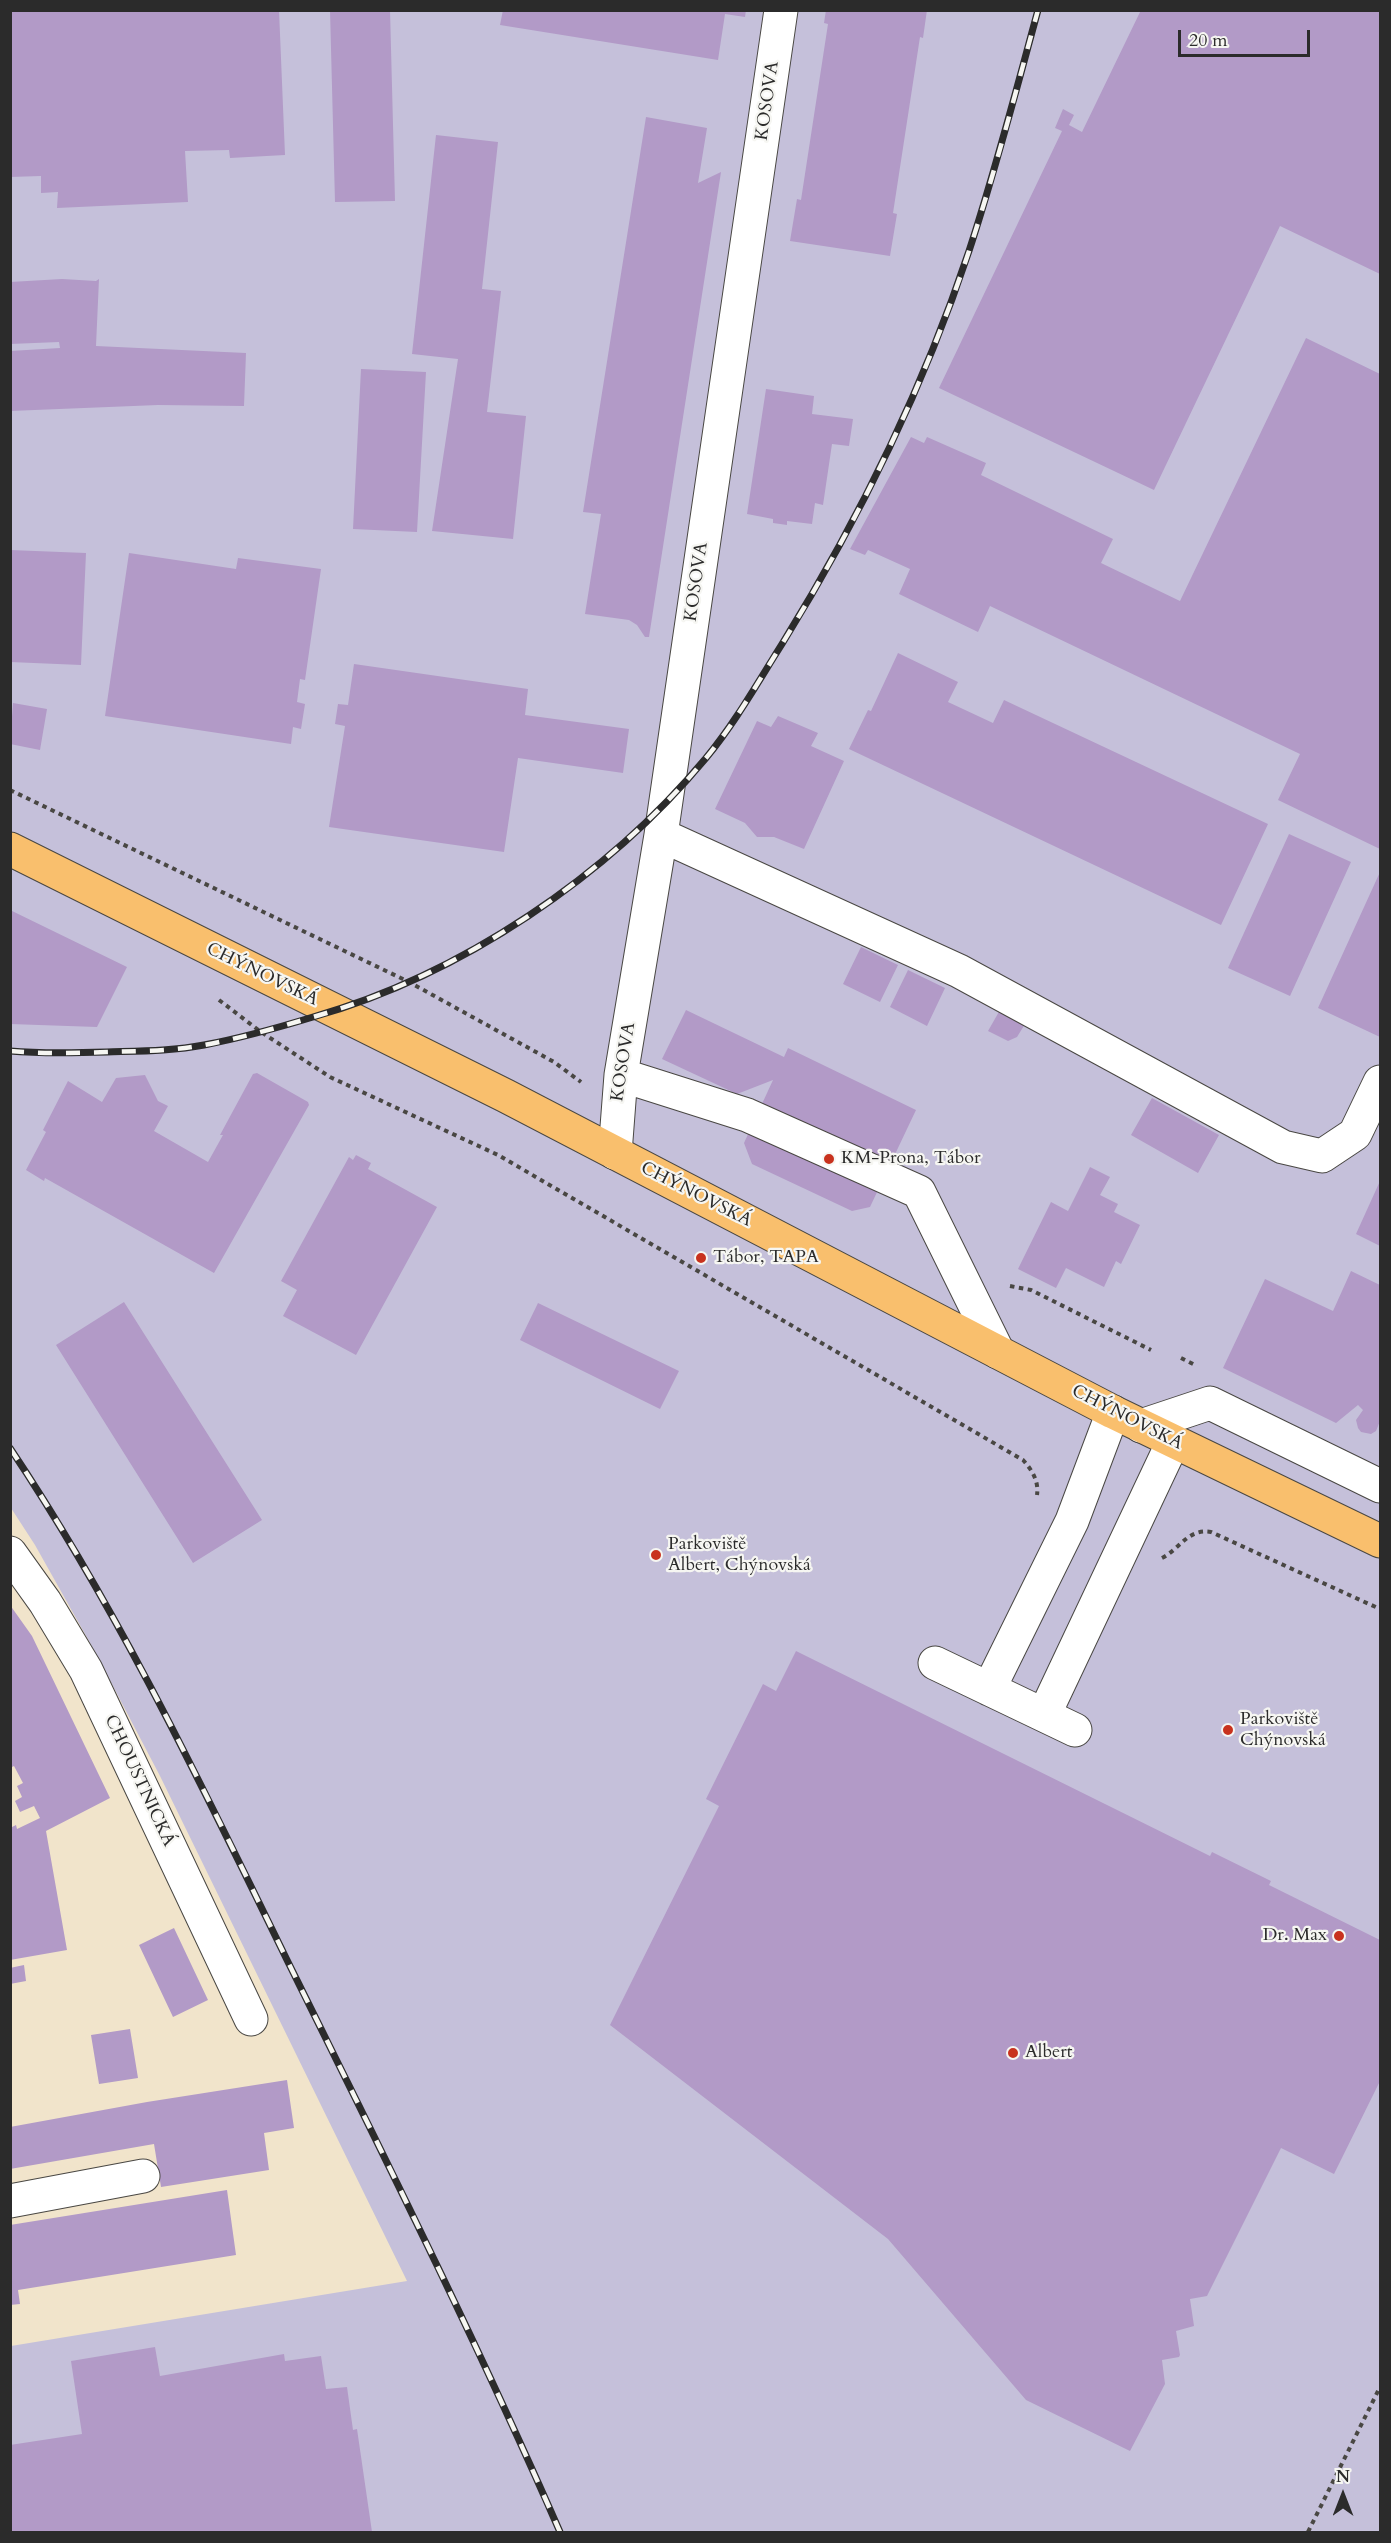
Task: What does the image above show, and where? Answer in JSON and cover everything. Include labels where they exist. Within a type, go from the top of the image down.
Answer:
[{"type":"main road","name":"CHÝNOVSKÁ","points":[[10,849],[615,1153],[1127,1419],[1380,1541]]},
{"type":"street","name":"KOSOVA","points":[[615,1153],[621,1075],[661,836],[781,10]]},
{"type":"street","points":[[661,836],[959,971],[1283,1147],[1322,1156],[1355,1134],[1380,1082]]},
{"type":"street","points":[[621,1075],[747,1115],[919,1192],[998,1352]]},
{"type":"street","points":[[989,1689],[1072,1521],[1127,1419],[1210,1403],[1380,1486]]},
{"type":"street","points":[[1044,1715],[1173,1442]]},
{"type":"street","name":"CHOUSTNICKÁ","points":[[10,1553],[45,1602],[86,1670],[251,2019]]},
{"type":"street","points":[[935,1663],[1075,1730]]},
{"type":"street","points":[[10,2200],[143,2176]]},
{"type":"path","points":[[10,790],[409,982],[554,1062],[581,1083]]},
{"type":"path","points":[[216,998],[261,1032],[330,1077],[498,1155],[1023,1460],[1032,1470],[1037,1486],[1035,1503]]},
{"type":"path","points":[[1031,1290],[1151,1350]]},
{"type":"path","points":[[1181,1358],[1198,1366]]},
{"type":"path","points":[[1153,1559],[1165,1557],[1194,1532],[1211,1532],[1380,1609]]},
{"type":"path","points":[[1308,2532],[1380,2387]]},
{"type":"shaded area","points":[[11,11],[1380,11],[1380,2532],[11,2532],[11,2346],[407,2281],[160,1776],[95,1652],[35,1545],[11,1508]]},
{"type":"building","points":[[10,10],[279,10],[285,155],[230,158],[229,150],[185,151],[188,202],[57,208],[58,192],[41,193],[41,176],[10,177]]},
{"type":"building","points":[[330,10],[390,10],[395,201],[335,202]]},
{"type":"building","points":[[503,10],[746,10],[745,17],[725,14],[718,60],[500,25]]},
{"type":"building","points":[[826,10],[927,10],[923,38],[920,37],[893,213],[897,214],[890,256],[790,241],[797,199],[801,200],[828,24],[824,23]]},
{"type":"building","points":[[1141,10],[1380,10],[1380,274],[1280,226],[1154,490],[939,388],[1062,131],[1055,128],[1063,109],[1074,115],[1069,125],[1082,132]]},
{"type":"building","points":[[646,117],[707,128],[698,183],[721,172],[649,637],[645,637],[637,625],[629,620],[585,614],[601,514],[583,512]]},
{"type":"building","points":[[436,135],[498,142],[482,289],[501,291],[487,412],[526,416],[513,539],[432,531],[458,359],[412,354]]},
{"type":"building","points":[[62,279],[96,281],[99,279],[96,346],[246,353],[244,406],[158,405],[10,411],[10,351],[60,348],[59,342],[10,344],[10,282]]},
{"type":"building","points":[[1306,338],[1380,374],[1380,849],[1278,800],[1300,754],[990,606],[978,632],[899,594],[910,569],[868,550],[865,555],[850,549],[911,437],[924,443],[927,437],[986,463],[981,475],[1113,539],[1101,563],[1180,601]]},
{"type":"building","points":[[361,369],[426,372],[417,532],[353,529]]},
{"type":"building","points":[[766,389],[814,396],[812,414],[853,419],[849,446],[832,444],[823,505],[815,503],[812,524],[787,521],[787,525],[773,523],[773,519],[747,514]]},
{"type":"building","points":[[10,550],[86,553],[81,665],[10,662]]},
{"type":"building","points":[[129,553],[236,569],[238,558],[321,569],[305,680],[300,679],[297,702],[305,704],[301,729],[293,727],[291,744],[105,716]]},
{"type":"building","points":[[898,653],[958,682],[948,702],[993,723],[1004,700],[1268,824],[1221,925],[849,749],[868,710],[871,711]]},
{"type":"building","points":[[354,664],[528,689],[525,715],[629,729],[623,773],[518,758],[504,852],[329,827],[345,726],[335,724],[338,704],[348,705]]},
{"type":"building","points":[[13,703],[47,709],[40,750],[10,744]]},
{"type":"building","points":[[778,716],[818,733],[811,746],[844,761],[804,849],[774,837],[757,837],[745,823],[715,809],[757,721],[771,727]]},
{"type":"building","points":[[1289,834],[1351,862],[1290,996],[1228,968]]},
{"type":"building","points":[[1380,872],[1380,1037],[1318,1008]]},
{"type":"building","points":[[10,910],[127,967],[97,1027],[10,1024]]},
{"type":"building","points":[[861,947],[898,965],[880,1002],[843,984]]},
{"type":"building","points":[[908,970],[945,988],[927,1026],[890,1007]]},
{"type":"building","points":[[686,1010],[784,1057],[788,1048],[916,1110],[870,1207],[852,1211],[752,1164],[744,1143],[773,1080],[737,1094],[662,1059]]},
{"type":"building","points":[[1000,1010],[1025,1024],[1017,1037],[1008,1041],[988,1031]]},
{"type":"building","points":[[257,1073],[308,1102],[309,1105],[214,1273],[45,1178],[44,1181],[26,1170],[46,1132],[43,1130],[68,1081],[102,1102],[116,1078],[145,1075],[158,1101],[168,1106],[154,1131],[208,1162],[253,1074]]},
{"type":"building","points":[[1152,1098],[1219,1135],[1198,1173],[1131,1135]]},
{"type":"building","points":[[356,1155],[371,1163],[368,1169],[437,1207],[356,1355],[283,1316],[297,1290],[281,1281],[349,1157],[353,1160]]},
{"type":"building","points":[[1090,1167],[1110,1177],[1100,1195],[1118,1204],[1114,1212],[1140,1225],[1121,1264],[1116,1261],[1104,1287],[1066,1268],[1056,1288],[1018,1269],[1051,1202],[1068,1211]]},
{"type":"building","points":[[1380,1181],[1380,1246],[1356,1234]]},
{"type":"building","points":[[1351,1271],[1380,1285],[1380,1421],[1376,1431],[1371,1434],[1361,1432],[1358,1428],[1356,1420],[1363,1410],[1358,1405],[1336,1423],[1223,1368],[1265,1279],[1333,1311]]},
{"type":"building","points":[[124,1302],[262,1520],[193,1563],[56,1345]]},
{"type":"building","points":[[538,1303],[679,1371],[660,1409],[520,1340]]},
{"type":"building","points":[[10,1605],[32,1636],[110,1798],[46,1831],[67,1950],[10,1960],[10,1828],[16,1825],[17,1829],[40,1818],[34,1806],[20,1812],[15,1801],[22,1797],[17,1786],[23,1783],[14,1766],[10,1768]]},
{"type":"building","name":"Albert","points":[[796,1651],[1210,1856],[1212,1852],[1271,1881],[1269,1885],[1380,1940],[1380,2081],[1334,2174],[1281,2148],[1207,2296],[1190,2299],[1194,2326],[1176,2331],[1180,2355],[1162,2360],[1165,2384],[1130,2451],[1026,2400],[888,2239],[610,2025],[719,1806],[706,1799],[763,1684],[776,1691]]},
{"type":"building","points":[[174,1928],[208,2000],[173,2017],[139,1945]]},
{"type":"building","points":[[24,1965],[26,1981],[10,1984],[10,1968]]},
{"type":"building","points":[[130,2029],[138,2078],[99,2084],[91,2035]]},
{"type":"building","points":[[287,2080],[294,2128],[264,2133],[269,2170],[161,2187],[154,2144],[10,2169],[10,2127]]},
{"type":"building","points":[[227,2190],[236,2255],[18,2290],[20,2304],[10,2305],[10,2225]]},
{"type":"building","points":[[155,2347],[160,2376],[284,2354],[285,2361],[321,2356],[326,2389],[347,2387],[353,2430],[357,2429],[372,2532],[10,2532],[10,2445],[82,2434],[71,2361]]},
{"type":"railway","points":[[10,1051],[83,1053],[192,1047],[272,1029],[368,999],[477,948],[528,916],[578,881],[667,801],[727,731],[782,644],[837,550],[910,404],[969,251],[1038,10]]},
{"type":"railway","points":[[10,1448],[50,1510],[124,1636],[192,1766],[428,2246],[560,2532]]},
{"type":"place","name":"KM-Prona, Tábor","points":[[829,1159]]},
{"type":"place","name":"Tábor, TAPA","points":[[701,1258]]},
{"type":"place","name":"Parkoviště Albert, Chýnovská","points":[[656,1555]]},
{"type":"place","name":"Parkoviště Chýnovská","points":[[1228,1730]]},
{"type":"place","name":"Dr. Max","points":[[1339,1936]]},
{"type":"place","name":"Albert","points":[[1013,2053]]}]
